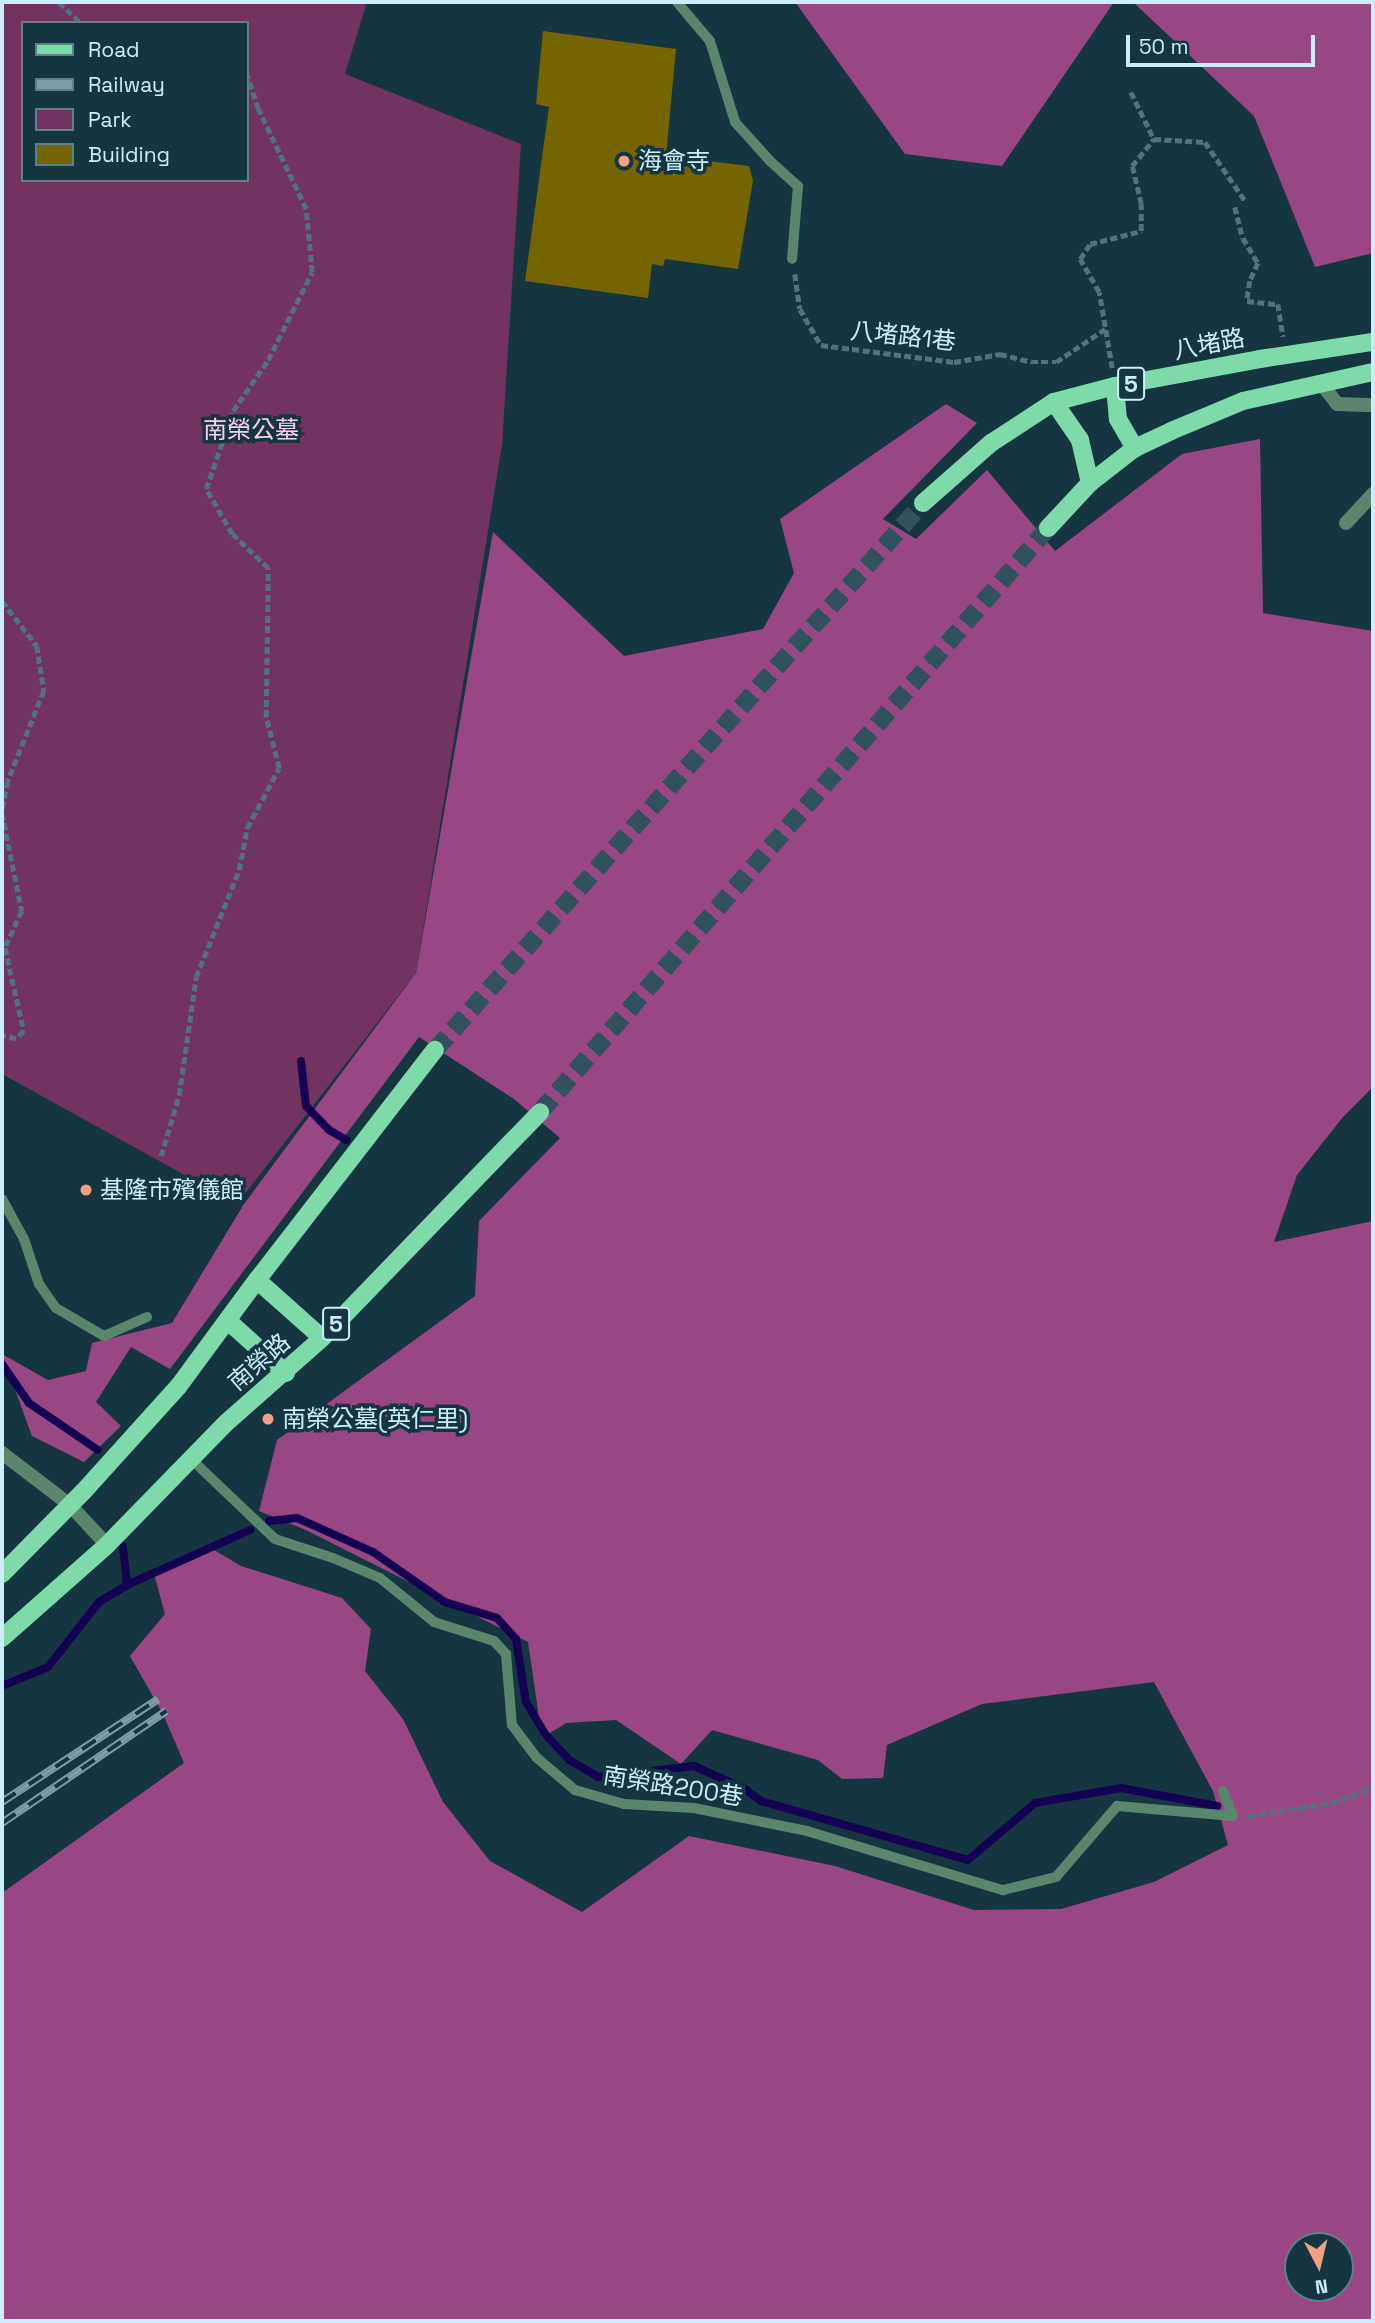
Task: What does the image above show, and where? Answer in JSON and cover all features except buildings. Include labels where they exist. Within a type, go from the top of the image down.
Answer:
[{"type":"main road","name":"八堵路","points":[[923,503],[991,443],[1054,401],[1115,386],[1373,342]]},
{"type":"main road","name":"5","points":[[1048,527],[1090,483],[1135,448],[1242,401],[1373,372]]},
{"type":"main road","points":[[1115,386],[1118,419],[1135,448]]},
{"type":"main road","points":[[1054,401],[1080,440],[1090,483]]},
{"type":"main road","name":"南榮路","points":[[2,1574],[70,1505],[178,1387],[435,1050]]},
{"type":"main road","name":"南榮路","points":[[2,1638],[107,1545],[190,1458],[322,1338],[540,1112]]},
{"type":"main road","name":"5","points":[[257,1280],[322,1338]]},
{"type":"main road","points":[[228,1321],[286,1373]]},
{"type":"street","points":[[1320,382],[1337,404],[1373,405]]},
{"type":"street","points":[[1346,523],[1373,494]]},
{"type":"street","points":[[2,1453],[70,1505],[107,1545]]},
{"type":"lane","points":[[677,2],[710,41],[735,122],[770,162],[798,186],[792,260]]},
{"type":"lane","points":[[2,1199],[24,1239],[39,1284],[56,1308],[104,1336],[147,1317]]},
{"type":"lane","name":"南榮路200巷","points":[[190,1458],[275,1539],[380,1578],[434,1622],[494,1641],[506,1654],[512,1725],[537,1758],[575,1790],[624,1804],[694,1808],[807,1831],[1003,1890],[1056,1877],[1117,1806],[1233,1816]]},
{"type":"lane","points":[[1223,1791],[1233,1816]]},
{"type":"path","points":[[59,2],[79,21]]},
{"type":"path","points":[[161,1156],[179,1095],[196,977],[239,870],[247,828],[279,768],[266,717],[268,568],[232,534],[206,489],[233,411],[268,360],[313,272],[306,209],[258,109],[248,79]]},
{"type":"path","points":[[1131,92],[1154,139]]},
{"type":"path","points":[[1154,139],[1205,142],[1246,202]]},
{"type":"path","points":[[1115,386],[1099,292],[1080,259],[1090,244],[1141,231],[1141,204],[1132,166],[1154,139]]},
{"type":"path","points":[[1235,207],[1243,238],[1258,264],[1250,281],[1247,302],[1278,304],[1286,355]]},
{"type":"path","name":"八堵路1巷","points":[[792,260],[800,309],[821,345],[954,362],[1000,354],[1031,362],[1056,362],[1105,329]]},
{"type":"path","points":[[2,601],[37,646],[44,691],[8,781],[2,813],[22,911],[5,948],[24,1031],[16,1039],[2,1035]]},
{"type":"path","points":[[1233,1816],[1249,1816],[1331,1803],[1373,1788]]},
{"type":"green space","name":"南榮公墓","points":[[2,2],[367,2],[345,74],[521,144],[502,445],[416,973],[237,1204],[2,1074]]},
{"type":"shaded area","points":[[795,2],[1114,2],[1002,166],[905,154]]},
{"type":"shaded area","points":[[1133,2],[1373,2],[1373,253],[1315,267],[1254,116]]},
{"type":"shaded area","points":[[946,404],[977,423],[883,519],[916,539],[987,470],[1055,551],[1182,454],[1260,439],[1263,613],[1373,631],[1373,1087],[1343,1117],[1297,1175],[1274,1242],[1373,1221],[1373,2321],[2,2321],[2,1893],[184,1763],[163,1714],[130,1656],[165,1614],[154,1574],[214,1550],[241,1566],[342,1598],[371,1629],[365,1671],[403,1719],[443,1802],[490,1861],[582,1912],[689,1836],[835,1866],[974,1910],[1061,1909],[1154,1882],[1228,1845],[1213,1791],[1154,1682],[982,1704],[887,1745],[883,1778],[842,1779],[818,1760],[712,1730],[681,1764],[616,1720],[566,1723],[542,1738],[528,1642],[306,1530],[259,1511],[277,1440],[475,1296],[479,1221],[560,1138],[514,1099],[419,1037],[170,1369],[131,1347],[96,1402],[121,1426],[84,1462],[32,1436],[2,1354],[48,1380],[86,1371],[92,1343],[172,1323],[244,1204],[416,973],[493,532],[624,656],[763,629],[794,573],[780,519]]},
{"type":"waterway","points":[[301,1061],[306,1106],[329,1130],[346,1140]]},
{"type":"waterway","points":[[2,1364],[29,1403],[98,1450]]},
{"type":"waterway","points":[[269,1521],[297,1518],[373,1552],[445,1602],[497,1618],[516,1639],[526,1702],[545,1734],[569,1760],[598,1777],[694,1766],[745,1789],[761,1801],[968,1860],[1035,1803],[1121,1788],[1217,1806]]},
{"type":"waterway","points":[[127,1585],[250,1530]]},
{"type":"waterway","points":[[2,1686],[48,1667],[99,1602],[127,1585],[123,1546]]},
{"type":"tunnel","points":[[435,1050],[923,503]]},
{"type":"tunnel","points":[[540,1112],[1048,528]]},
{"type":"railway","points":[[2,1802],[158,1699]]},
{"type":"railway","points":[[2,1823],[166,1711]]},
{"type":"place","name":"海會寺","points":[[624,161]]},
{"type":"place","name":"基隆市殯儀館","points":[[86,1190]]},
{"type":"place","name":"南榮公墓(英仁里)","points":[[268,1419]]}]
